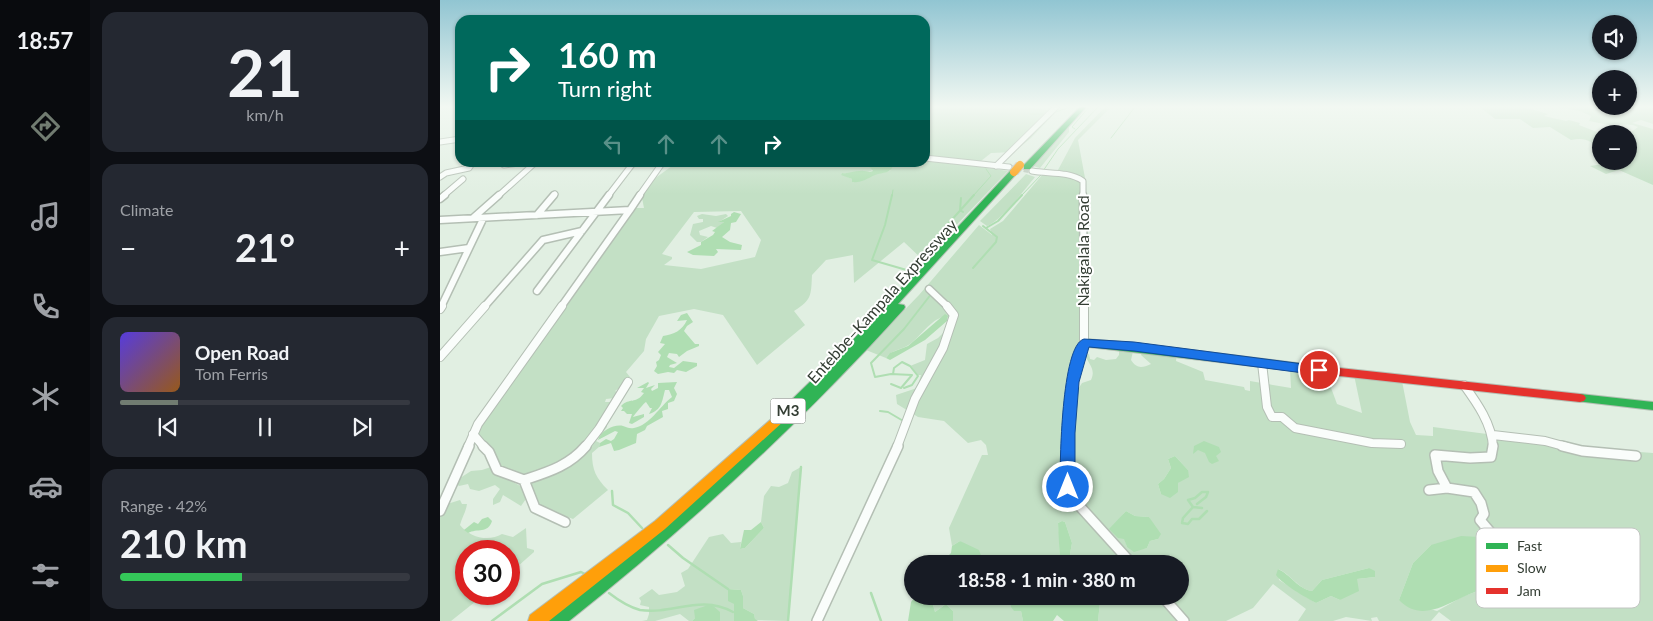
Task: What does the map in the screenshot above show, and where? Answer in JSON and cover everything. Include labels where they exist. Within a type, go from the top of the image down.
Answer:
[{"type":"main road","name":"M3","points":[[1021,169],[1050,136]]},
{"type":"main road","name":"Entebbe–Kampala Expressway","points":[[536,621],[625,554],[768,431],[854,346],[1054,136]]},
{"type":"main road","name":"Entebbe–Kampala Expressway","points":[[556,621],[612,579],[689,516],[806,408],[856,357],[1021,169]]},
{"type":"main road","points":[[1084,343],[1134,347],[1653,406]]},
{"type":"street","points":[[996,166],[1027,136]]},
{"type":"street","points":[[440,142],[455,140]]},
{"type":"street","name":"Nakigalala Road","points":[[930,159],[1061,174],[1083,181],[1084,343]]},
{"type":"street","points":[[440,176],[470,167]]},
{"type":"street","points":[[473,218],[530,167]]},
{"type":"street","points":[[537,291],[630,167]]},
{"type":"street","points":[[440,510],[478,424],[660,167]]},
{"type":"street","points":[[440,200],[463,179]]},
{"type":"street","points":[[537,216],[555,194]]},
{"type":"street","points":[[440,220],[630,210]]},
{"type":"street","points":[[440,309],[445,302],[483,218]]},
{"type":"street","points":[[440,356],[543,240],[582,232]]},
{"type":"street","points":[[440,252],[469,248]]},
{"type":"street","points":[[817,621],[893,458],[915,399],[943,348],[951,325],[954,315],[937,295],[929,289]]},
{"type":"street","points":[[1084,343],[1072,382],[1068,433],[1068,487],[1075,501],[1124,555]]},
{"type":"street","points":[[1262,363],[1266,407],[1272,417],[1282,417],[1295,428],[1372,443],[1401,444]]},
{"type":"street","points":[[473,434],[489,452],[497,470],[524,480],[563,466],[581,452],[628,382]]},
{"type":"street","points":[[1447,488],[1438,471],[1435,456],[1491,457],[1495,447],[1493,435],[1479,407],[1464,386]]},
{"type":"street","points":[[1493,435],[1545,440],[1582,451],[1636,456]]},
{"type":"street","points":[[524,480],[535,508],[565,522]]},
{"type":"street","points":[[1429,490],[1447,488],[1474,492],[1484,514],[1480,520],[1487,528]]},
{"type":"street","points":[[1170,605],[1184,621]]},
{"type":"shaded area","points":[[930,136],[1033,136],[1014,152],[991,153],[981,161],[991,163],[930,157]]},
{"type":"shaded area","points":[[1061,136],[1066,136],[1040,168],[1033,166]]},
{"type":"shaded area","points":[[1082,136],[1078,140],[1085,178],[1058,170],[1075,138]]},
{"type":"shaded area","points":[[1565,136],[1592,136],[1592,144],[1580,139],[1571,140]]},
{"type":"shaded area","points":[[1637,136],[1653,136],[1653,185],[1619,170],[1637,170]]},
{"type":"shaded area","points":[[930,160],[1008,171],[923,260],[904,242],[854,283],[853,255],[826,260],[812,275],[811,292],[807,300],[794,311],[805,325],[757,365],[723,315],[694,309],[659,316],[646,339],[644,351],[626,372],[630,377],[623,381],[629,381],[615,391],[621,394],[615,398],[606,399],[605,402],[615,402],[616,409],[607,415],[607,427],[596,441],[600,443],[599,447],[592,453],[592,459],[600,482],[608,490],[573,519],[537,505],[526,477],[501,468],[476,432],[633,208],[644,208],[642,198],[650,182],[671,167],[870,167],[873,170],[841,174],[852,179],[890,171],[892,167],[930,167]],"holes":[[[741,211],[761,240],[755,257],[701,269],[664,265],[672,257],[662,254],[694,212]]]},
{"type":"shaded area","points":[[870,167],[893,167],[887,172],[855,182],[841,175],[842,173],[873,171]]},
{"type":"shaded area","points":[[1598,170],[1619,170],[1606,174]]},
{"type":"shaded area","points":[[1026,174],[1035,177],[1006,211],[987,226],[980,221]]},
{"type":"shaded area","points":[[1043,174],[1060,175],[1080,181],[1083,343],[1072,378],[1063,491],[1120,555],[1070,555],[1072,543],[1065,522],[1062,521],[1058,523],[1060,555],[977,555],[960,541],[952,546],[949,528],[982,455],[988,455],[986,445],[981,440],[968,443],[944,421],[918,417],[897,404],[896,395],[917,388],[921,375],[917,375],[910,366],[925,360],[927,344],[938,338],[949,327],[948,316],[937,320],[910,344],[891,353],[886,358],[866,350],[919,295],[979,225],[992,235],[990,229],[1003,221]]},
{"type":"shaded area","points":[[734,212],[741,214],[736,222],[731,223],[730,230],[722,237],[730,242],[742,245],[741,250],[716,249],[718,252],[714,256],[693,255],[687,252],[701,245],[701,242],[713,235],[715,232],[712,231],[724,222],[718,222],[731,216]]},
{"type":"shaded area","points":[[702,214],[716,216],[726,214],[728,216],[719,222],[724,222],[717,228],[711,226],[699,231],[700,235],[708,237],[701,242],[697,242],[690,235],[693,224],[703,222],[703,219],[699,219],[697,216]]},
{"type":"shaded area","points":[[687,313],[693,322],[684,331],[699,346],[679,357],[677,354],[669,353],[667,357],[677,363],[669,367],[674,368],[683,361],[697,363],[697,366],[686,372],[677,370],[674,373],[658,374],[654,371],[657,366],[656,362],[661,355],[658,352],[665,344],[660,343],[663,336],[680,329],[687,320],[677,321],[681,315]]},
{"type":"shaded area","points":[[945,314],[948,316],[947,321],[925,340],[890,360],[886,358],[890,353],[908,346]]},
{"type":"shaded area","points":[[1119,347],[1134,347],[1131,360],[1135,365],[1142,367],[1151,364],[1141,355],[1143,349],[1177,353],[1176,361],[1203,372],[1205,380],[1244,387],[1245,390],[1250,391],[1250,381],[1291,388],[1290,368],[1326,374],[1337,404],[1362,413],[1354,375],[1402,381],[1410,422],[1416,435],[1433,436],[1433,427],[1518,438],[1517,433],[1586,448],[1653,453],[1653,621],[1451,621],[1439,612],[1431,621],[1379,621],[1377,617],[1371,618],[1372,621],[1346,617],[1333,621],[1298,621],[1306,609],[1273,584],[1253,608],[1226,621],[1186,621],[1174,605],[1189,605],[1189,555],[1130,555],[1080,502],[1072,486],[1077,391],[1082,383],[1091,380],[1093,373],[1085,355],[1089,354],[1090,359],[1094,360],[1097,357],[1106,360],[1116,359],[1119,355]],"holes":[[[1175,456],[1188,470],[1178,483],[1161,494],[1158,484],[1164,479],[1171,468],[1168,459]],[[1126,511],[1135,516],[1149,517],[1158,539],[1150,541],[1147,548],[1127,547],[1119,519]],[[1369,568],[1375,577],[1357,579],[1340,600],[1331,596],[1316,603],[1279,580],[1278,569],[1307,590],[1312,591],[1322,580]]]},
{"type":"shaded area","points":[[648,382],[646,388],[655,385],[651,389],[652,391],[658,388],[658,383],[677,382],[674,388],[677,394],[674,401],[668,403],[668,409],[662,411],[663,417],[637,434],[636,443],[614,451],[611,443],[599,447],[600,443],[606,439],[611,441],[614,439],[618,432],[615,431],[598,440],[602,433],[609,428],[623,426],[634,428],[640,426],[650,420],[672,397],[669,390],[665,390],[661,405],[657,410],[649,414],[652,408],[646,402],[633,417],[644,414],[644,417],[632,424],[629,423],[632,414],[621,411],[623,408],[621,406],[624,403],[641,397],[644,393],[641,392],[644,388],[637,388]]},
{"type":"shaded area","points":[[1204,441],[1219,447],[1221,452],[1216,456],[1219,461],[1212,464],[1205,453],[1198,450],[1193,454],[1194,446]]},
{"type":"shaded area","points":[[1175,456],[1188,470],[1189,477],[1178,483],[1178,492],[1170,498],[1161,494],[1158,484],[1164,479],[1171,468],[1168,459]]},
{"type":"shaded area","points":[[494,466],[511,481],[524,488],[528,496],[521,506],[503,495],[500,502],[493,505],[493,499],[500,489],[495,485],[479,491],[470,489],[468,484],[459,486],[454,482],[471,471]]},
{"type":"shaded area","points":[[801,467],[788,621],[755,620],[754,614],[743,608],[741,590],[729,589],[734,604],[734,621],[720,621],[720,612],[695,618],[692,621],[689,621],[680,614],[655,621],[642,621],[647,620],[649,607],[640,605],[641,601],[639,598],[652,589],[659,595],[677,592],[685,586],[681,573],[688,569],[709,537],[723,534],[731,543],[741,542],[740,549],[745,548],[764,528],[761,522],[764,496],[771,486],[779,487],[788,483],[792,472]]},
{"type":"shaded area","points":[[460,500],[462,504],[467,504],[460,525],[474,536],[491,538],[502,534],[513,537],[526,528],[527,548],[534,550],[520,564],[520,540],[455,540],[455,605],[471,605],[451,621],[440,621],[440,514],[444,505]]},
{"type":"shaded area","points":[[1126,511],[1135,516],[1149,517],[1161,534],[1158,539],[1150,541],[1147,548],[1134,552],[1127,547],[1124,539],[1118,538],[1109,529]]},
{"type":"shaded area","points":[[488,517],[492,521],[488,528],[468,533],[464,530],[474,522],[478,524],[482,519]]},
{"type":"shaded area","points":[[761,522],[764,528],[745,548],[740,549],[744,530],[751,530]]},
{"type":"shaded area","points":[[1065,522],[1072,543],[1070,555],[1060,555],[1058,523]]},
{"type":"shaded area","points":[[1461,536],[1476,537],[1476,592],[1439,608],[1423,611],[1414,610],[1399,600],[1413,563],[1431,545]]},
{"type":"shaded area","points":[[960,541],[979,550],[981,555],[949,555],[952,546]]},
{"type":"shaded area","points":[[1369,568],[1375,571],[1375,577],[1357,579],[1359,591],[1340,600],[1331,596],[1316,603],[1288,586],[1276,575],[1278,569],[1303,588],[1312,591],[1322,580]]},
{"type":"shaded area","points":[[728,589],[741,590],[743,608],[754,614],[755,619],[758,621],[734,621],[734,604],[728,601]]},
{"type":"shaded area","points":[[711,604],[720,612],[720,621],[692,621],[695,618],[694,610]]},
{"type":"shaded area","points":[[911,605],[933,605],[935,612],[947,605],[953,611],[953,621],[908,621]]},
{"type":"shaded area","points":[[933,605],[945,605],[935,612]]},
{"type":"shaded area","points":[[947,605],[1016,605],[1021,611],[1023,621],[953,621],[953,611]]},
{"type":"shaded area","points":[[1011,605],[1100,605],[1098,621],[1064,621],[1057,615],[1053,621],[1023,621],[1021,611],[1014,611]]},
{"type":"shaded area","points":[[1100,605],[1167,605],[1183,621],[1098,621]]},
{"type":"waterway","points":[[1043,171],[1058,149],[1070,136]]},
{"type":"waterway","points":[[973,196],[991,176],[986,169]]},
{"type":"waterway","points":[[1021,196],[1041,175]]},
{"type":"waterway","points":[[892,196],[893,190]]},
{"type":"waterway","points":[[892,195],[885,225],[872,260],[910,271]]},
{"type":"waterway","points":[[960,210],[974,195]]},
{"type":"waterway","points":[[986,228],[998,221],[1022,195]]},
{"type":"waterway","points":[[960,210],[961,198]]},
{"type":"waterway","points":[[922,253],[960,210]]},
{"type":"waterway","points":[[973,268],[996,242],[997,237],[983,226]]},
{"type":"waterway","points":[[891,384],[901,388],[912,375],[891,374],[875,377],[871,363],[904,329],[932,293]]},
{"type":"waterway","points":[[893,374],[894,368],[902,362],[910,366],[918,376],[912,385],[904,388]]},
{"type":"waterway","points":[[880,411],[888,412],[905,422]]},
{"type":"waterway","points":[[788,621],[801,467]]},
{"type":"waterway","points":[[612,491],[613,505],[628,513],[642,528]]},
{"type":"waterway","points":[[1193,507],[1188,500],[1195,498],[1202,492],[1208,492],[1206,497],[1197,504]]},
{"type":"waterway","points":[[1193,507],[1202,508]]},
{"type":"waterway","points":[[1193,507],[1183,518],[1182,523],[1188,524],[1192,519],[1199,519],[1207,511]]},
{"type":"waterway","points":[[668,545],[683,558],[728,589]]},
{"type":"waterway","points":[[492,621],[542,584],[581,572],[585,574]]},
{"type":"waterway","points":[[609,593],[624,603],[640,610],[652,611],[709,605],[733,612]]},
{"type":"waterway","points":[[871,593],[881,621]]},
{"type":"tunnel","points":[[1009,167],[1032,171]]},
{"type":"traffic: fast","points":[[1027,167],[1056,136]]},
{"type":"traffic: fast","points":[[781,417],[853,347],[1014,172]]},
{"type":"traffic: fast","points":[[556,621],[648,548],[736,473],[820,392],[900,307]]},
{"type":"traffic: fast","points":[[1084,343],[1134,347],[1321,370]]},
{"type":"traffic: fast","points":[[1580,398],[1653,406]]},
{"type":"traffic: slow","points":[[1014,172],[1020,165]]},
{"type":"traffic: slow","points":[[536,621],[660,525],[781,417]]},
{"type":"traffic: jam","points":[[1321,370],[1580,398]]},
{"type":"route","points":[[1068,487],[1068,433],[1072,382],[1084,343],[1134,347],[1319,370]]}]
